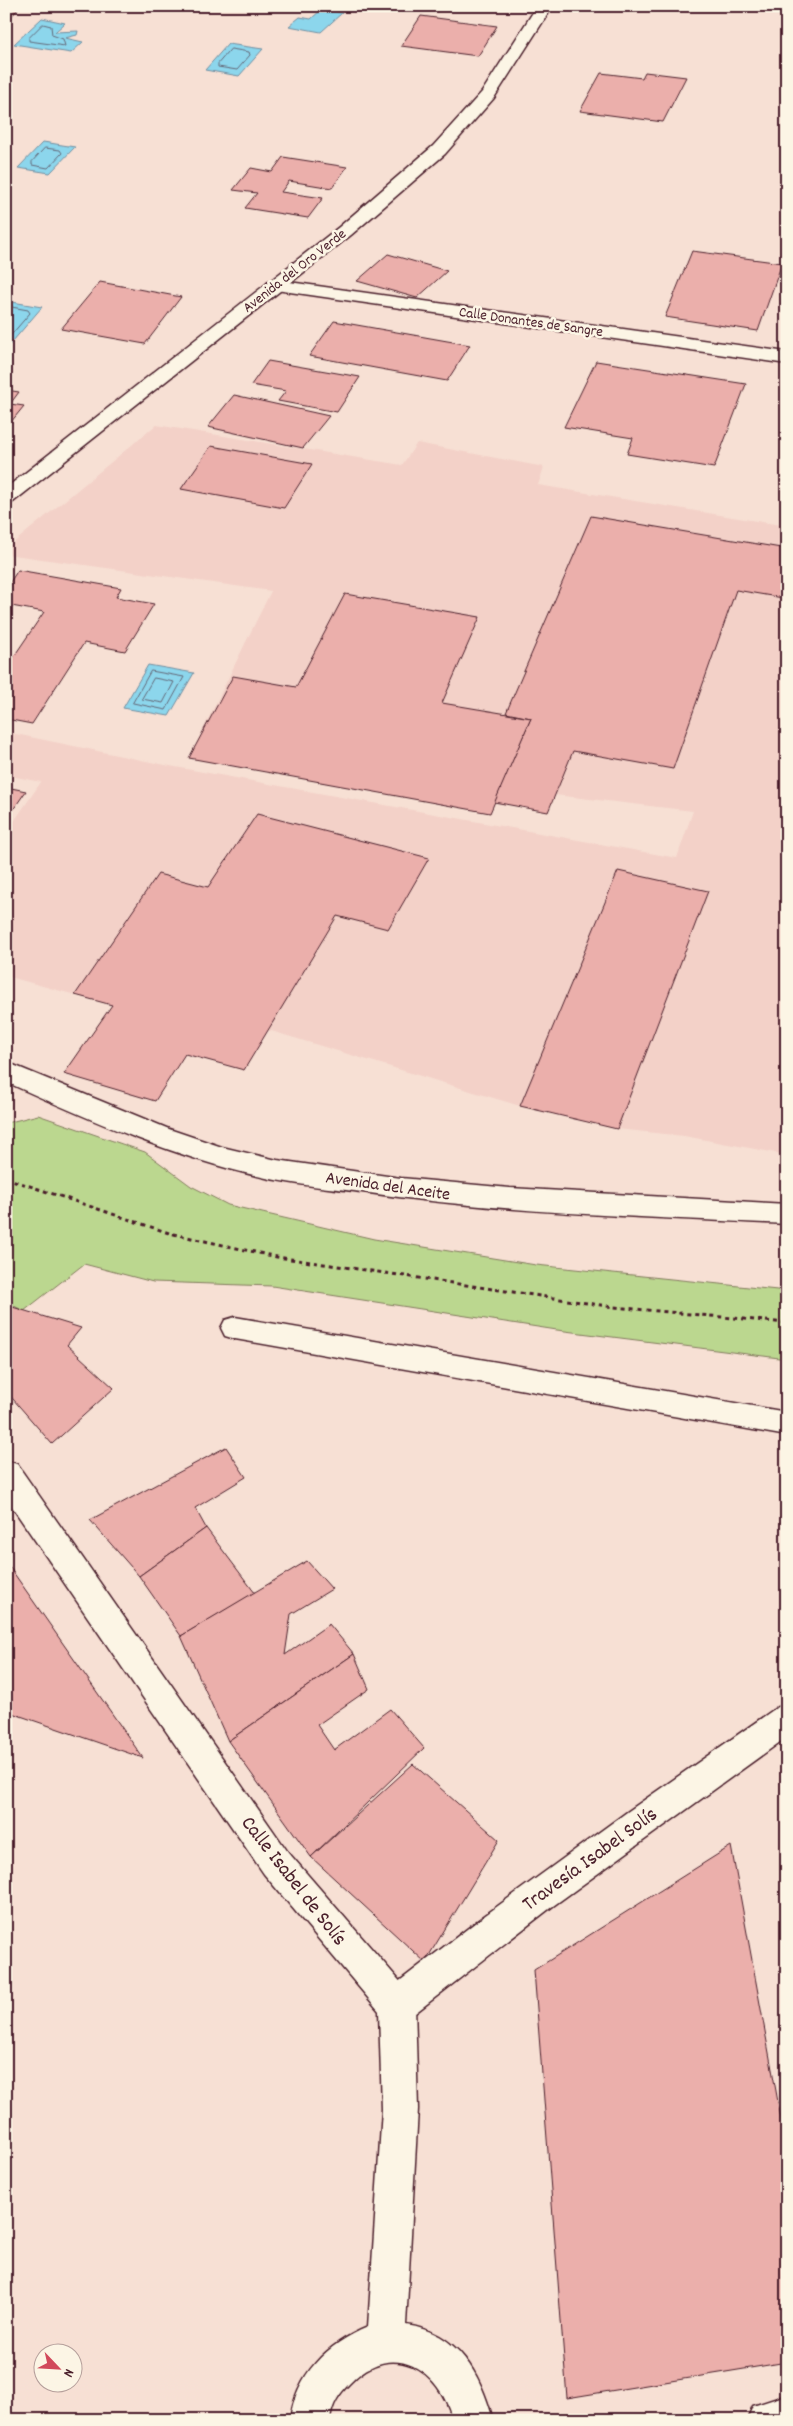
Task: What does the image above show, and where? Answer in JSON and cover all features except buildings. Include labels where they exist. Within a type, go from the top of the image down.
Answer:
[{"type":"street","name":"Avenida del Oro Verde","points":[[6,498],[345,231],[439,150],[488,95],[545,6]]},
{"type":"street","name":"Calle Donantes de Sangre","points":[[275,285],[787,358]]},
{"type":"street","name":"Avenida del Aceite","points":[[6,1071],[74,1102],[167,1138],[255,1166],[419,1192],[787,1214]]},
{"type":"street","points":[[235,1328],[787,1424]]},
{"type":"street","name":"Calle Isabel de Solís","points":[[6,1473],[276,1863],[397,2005]]},
{"type":"street","name":"Travesía Isabel Solís","points":[[397,2005],[490,1931],[631,1827],[787,1718]]},
{"type":"street","points":[[386,2342],[400,2109],[397,2005]]},
{"type":"street","points":[[310,2420],[320,2388],[337,2365],[358,2349],[386,2342],[412,2344],[437,2355],[458,2376],[471,2402],[473,2420]]},
{"type":"street","points":[[767,2420],[787,2416]]},
{"type":"path","points":[[6,1178],[169,1233],[277,1257],[614,1307],[787,1323]]},
{"type":"shaded area","points":[[156,425],[402,465],[417,443],[544,467],[538,485],[787,526],[787,1155],[684,1136],[617,1129],[520,1106],[268,1030],[244,1070],[185,1054],[155,1101],[64,1074],[112,1005],[6,976],[6,833],[41,782],[6,775],[6,732],[170,766],[677,858],[693,811],[555,795],[548,812],[494,802],[490,813],[189,758],[271,591],[6,554],[6,549]]},
{"type":"green space","points":[[38,1115],[145,1152],[191,1186],[228,1205],[374,1239],[536,1265],[787,1291],[787,1359],[557,1330],[272,1286],[153,1282],[84,1264],[24,1311],[6,1302],[6,1123]]},
{"type":"water","points":[[322,9],[342,13],[321,32],[289,26],[300,17],[311,19]]},
{"type":"water","points":[[42,18],[65,23],[55,32],[78,31],[77,35],[65,38],[83,42],[71,53],[14,44]]},
{"type":"water","points":[[228,44],[263,49],[239,76],[205,70]]},
{"type":"water","points":[[43,142],[75,147],[50,173],[18,168]]},
{"type":"water","points":[[6,301],[42,307],[7,348],[6,348]]},
{"type":"water","points":[[148,665],[194,673],[169,716],[123,708]]}]
